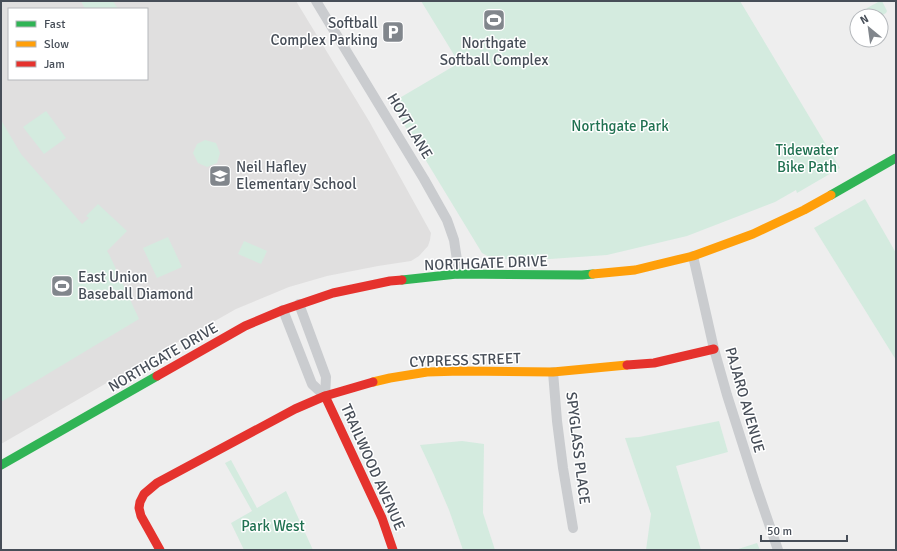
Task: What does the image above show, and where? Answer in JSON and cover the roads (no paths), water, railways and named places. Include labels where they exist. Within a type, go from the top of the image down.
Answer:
[{"type":"street","name":"HOYT LANE","points":[[316,1],[420,172],[447,220],[454,240],[458,274]]},
{"type":"street","name":"NORTHGATE DRIVE","points":[[1,465],[245,326],[299,304],[333,293],[390,281],[458,274],[582,275],[635,270],[693,256],[753,234],[804,210],[896,158]]},
{"type":"street","name":"PAJARO AVENUE","points":[[693,256],[714,349],[727,395],[778,550]]},
{"type":"street","name":"TRAILWOOD AVENUE","points":[[299,304],[326,377],[325,396]]},
{"type":"street","name":"TRAILWOOD AVENUE","points":[[283,310],[312,384],[325,396],[382,518],[393,550]]},
{"type":"street","name":"CYPRESS STREET","points":[[160,550],[141,516],[139,508],[144,494],[157,483],[295,409],[325,396],[390,378],[427,372],[553,372],[654,363],[714,349]]},
{"type":"street","name":"SPYGLASS PLACE","points":[[553,372],[563,468],[573,528]]},
{"type":"place","name":"Northgate Softball Complex","points":[[494,20]]},
{"type":"place","name":"Softball Complex Parking","points":[[393,32]]},
{"type":"place","name":"Neil Hafley Elementary School","points":[[220,176]]},
{"type":"place","name":"East Union Baseball Diamond","points":[[62,286]]},
{"type":"park label","name":"Northgate Park","points":[[620,126]]},
{"type":"park label","name":"Tidewater Bike Path","points":[[807,158]]},
{"type":"park label","name":"Park West","points":[[273,526]]}]
